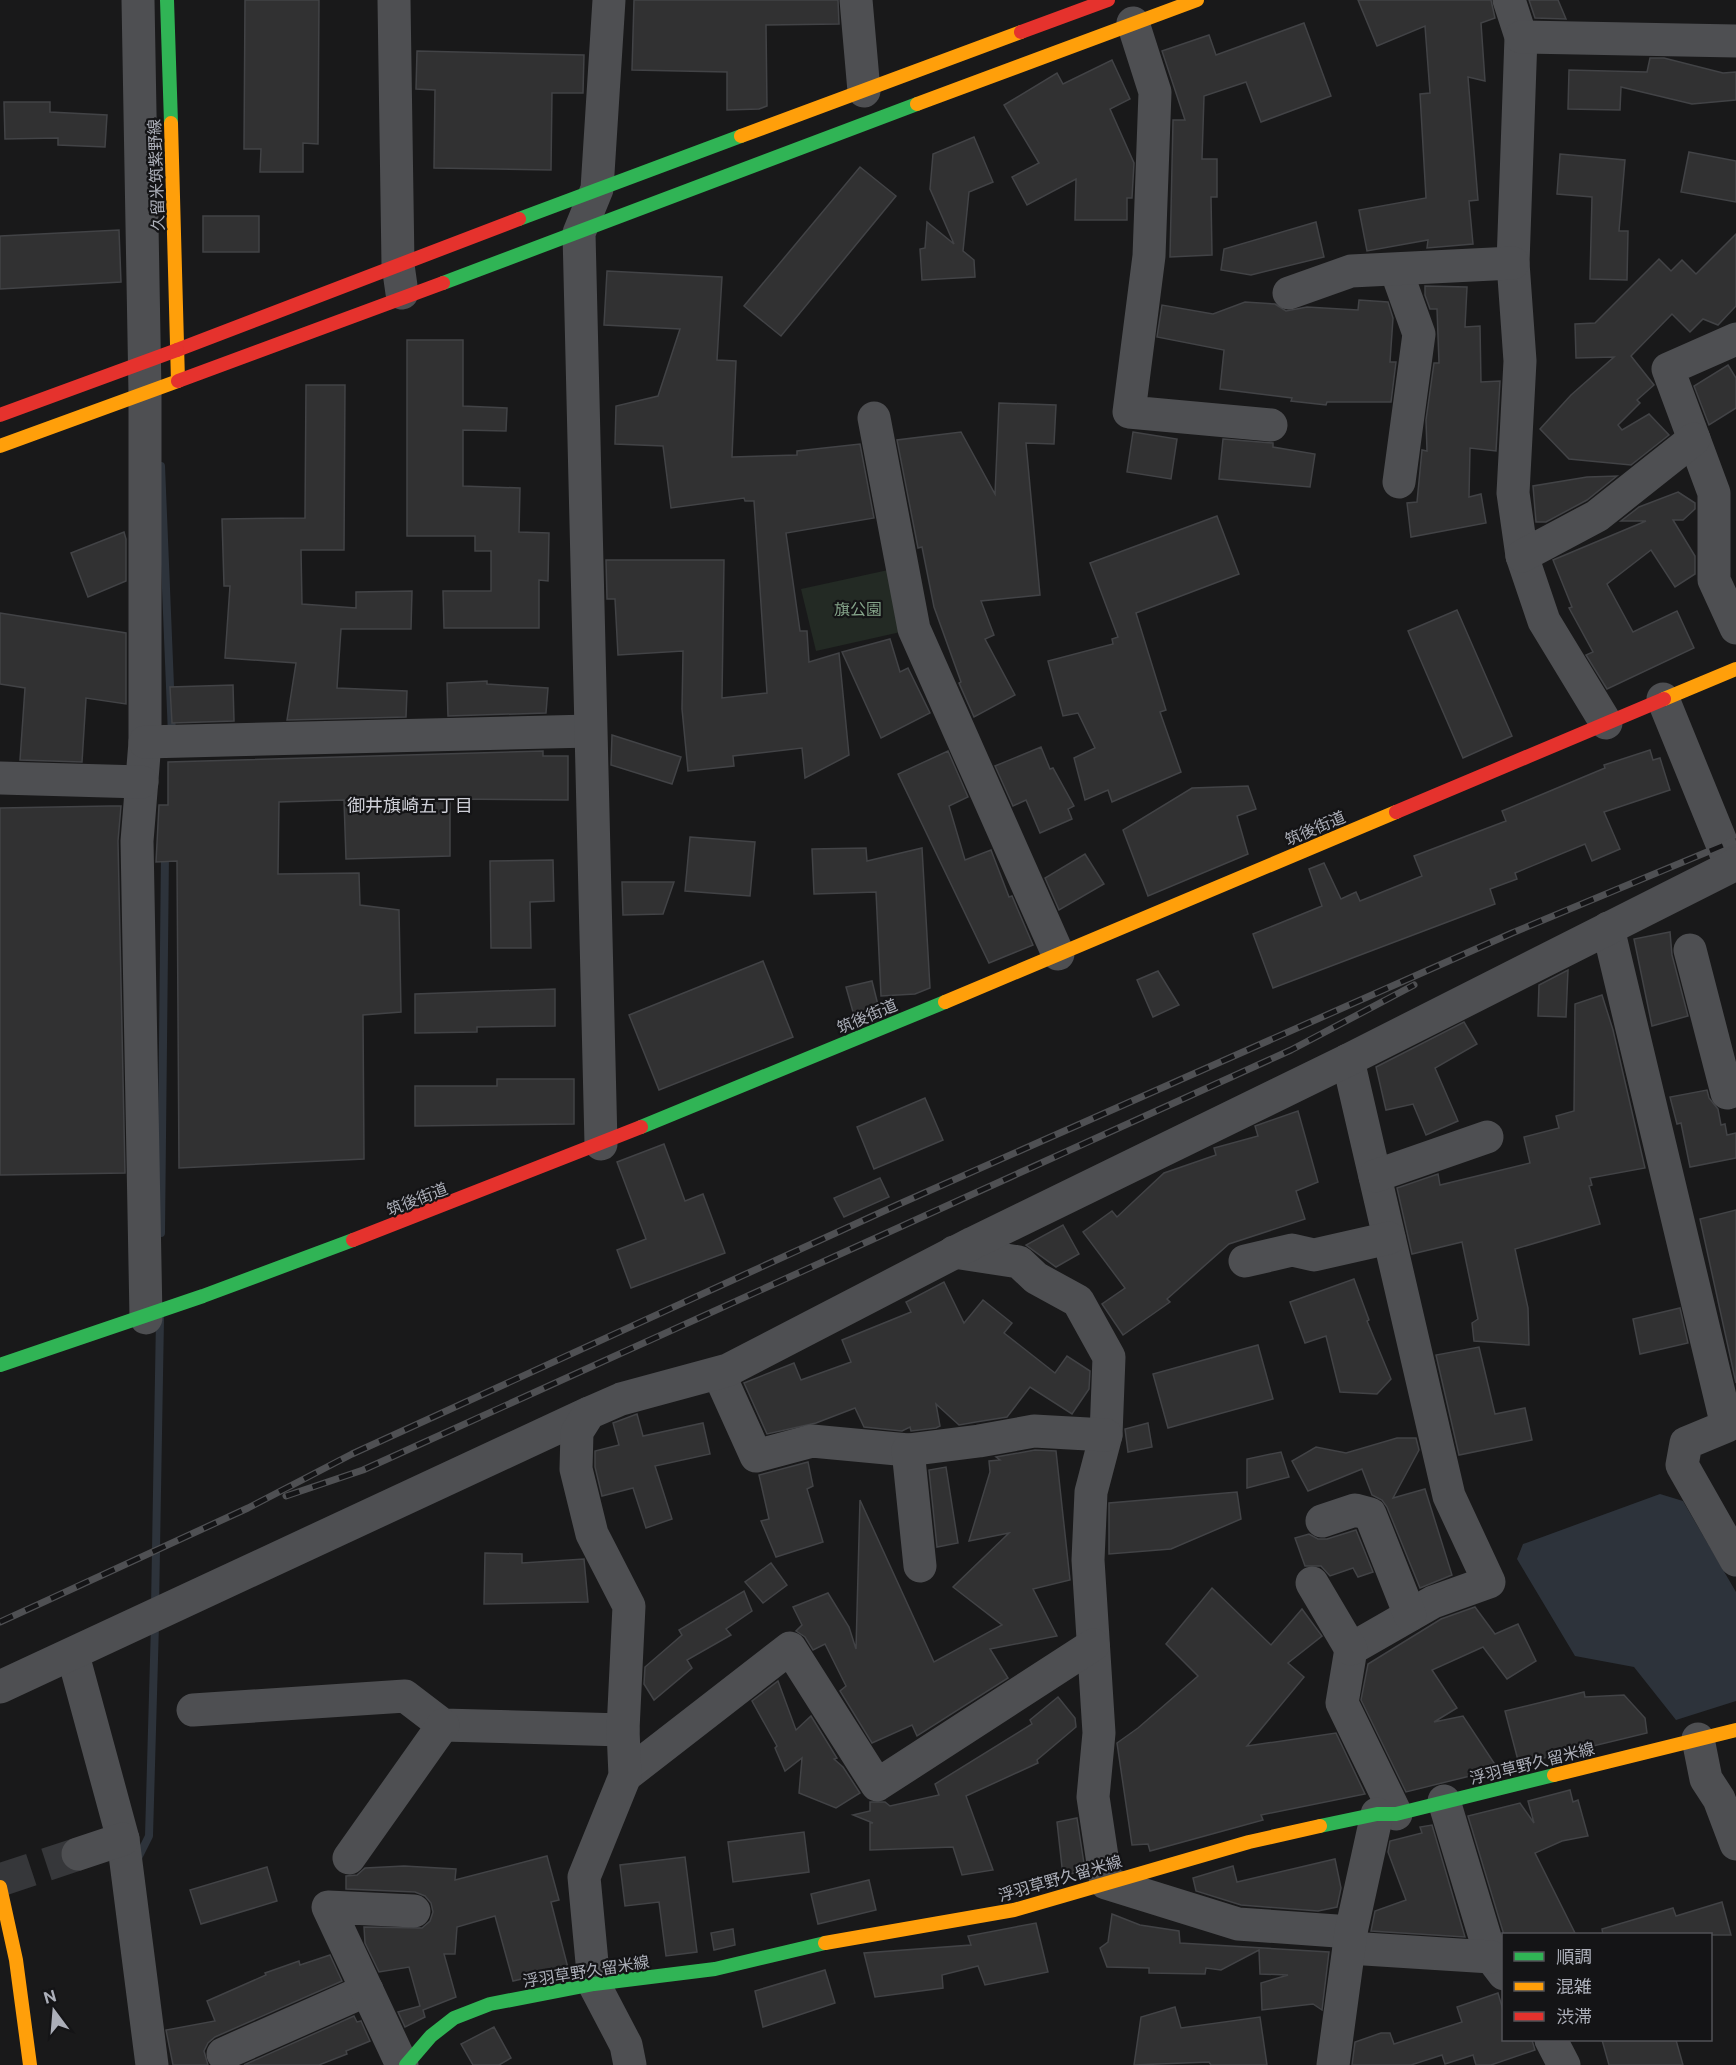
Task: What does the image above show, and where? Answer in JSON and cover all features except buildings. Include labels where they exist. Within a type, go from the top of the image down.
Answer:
[{"type":"main road","name":"久留米筑紫野線","points":[[167,0],[178,381]]},
{"type":"main road","points":[[0,446],[144,377],[177,350],[597,189],[1108,0]]},
{"type":"main road","points":[[0,415],[144,377],[178,381],[579,232],[868,120],[1197,0]]},
{"type":"main road","name":"筑後街道","points":[[0,1365],[156,1314],[602,1144],[1736,669]]},
{"type":"main road","name":"浮羽草野久留米線","points":[[404,2065],[430,2036],[454,2018],[490,2004],[594,1984],[715,1970],[860,1935],[1014,1910],[1249,1842],[1444,1801],[1736,1730]]},
{"type":"main road","points":[[0,1887],[16,1960],[30,2065]]},
{"type":"street","points":[[138,0],[144,377],[145,742],[136,842],[156,1314]]},
{"type":"street","points":[[394,0],[398,265],[402,298]]},
{"type":"street","points":[[602,1144],[579,232],[597,189],[609,0]]},
{"type":"street","points":[[856,0],[864,91]]},
{"type":"street","points":[[1509,0],[1521,37],[1513,263],[1520,361],[1513,493],[1522,556],[1544,621],[1606,723]]},
{"type":"street","points":[[1133,23],[1155,92],[1149,256],[1129,411],[1271,425]]},
{"type":"street","points":[[1521,37],[1736,41]]},
{"type":"street","points":[[1289,293],[1351,271],[1513,263]]},
{"type":"street","points":[[1396,270],[1419,334],[1400,482]]},
{"type":"street","points":[[1736,339],[1668,369],[1714,493],[1714,580],[1736,628]]},
{"type":"street","points":[[874,418],[914,629],[1058,954]]},
{"type":"street","points":[[1522,556],[1597,516],[1694,439]]},
{"type":"street","points":[[0,1687],[621,1399],[719,1374],[954,1252],[1348,1060],[1733,865],[1663,699]]},
{"type":"street","points":[[145,742],[590,731]]},
{"type":"street","points":[[0,778],[142,782]]},
{"type":"street","points":[[1608,928],[1726,1426],[1686,1443],[1682,1465],[1736,1560]]},
{"type":"street","points":[[1690,950],[1727,1093],[1736,1090]]},
{"type":"street","points":[[1348,1060],[1449,1496],[1489,1581],[1433,1602],[1351,1649]]},
{"type":"street","points":[[1375,1176],[1487,1137]]},
{"type":"street","points":[[1245,1261],[1292,1250],[1314,1255],[1389,1238]]},
{"type":"street","points":[[954,1252],[1019,1262],[1036,1278],[1078,1301],[1109,1357],[1106,1435],[1091,1492],[1088,1560],[1099,1733],[1093,1797],[1106,1882],[1238,1924],[1350,1940],[1497,1966],[1444,1801]]},
{"type":"street","points":[[719,1374],[756,1456],[812,1441],[909,1450],[1034,1431],[1106,1435]]},
{"type":"street","points":[[590,1413],[577,1432],[576,1469],[592,1534],[629,1606],[623,1730],[625,1776],[584,1877],[594,1984],[626,2044],[630,2065]]},
{"type":"street","points":[[909,1450],[920,1566]]},
{"type":"street","points":[[1322,1521],[1355,1510],[1370,1514],[1410,1615]]},
{"type":"street","points":[[1312,1583],[1351,1649],[1342,1703],[1386,1814],[1350,1940],[1333,2065]]},
{"type":"street","points":[[625,1776],[790,1648],[877,1785],[1093,1645]]},
{"type":"street","points":[[73,1655],[123,1839],[152,2065]]},
{"type":"street","points":[[193,1710],[405,1696],[443,1725],[623,1730]]},
{"type":"street","points":[[349,1858],[443,1725]]},
{"type":"street","points":[[1698,1739],[1706,1779],[1719,1799],[1736,1844]]},
{"type":"street","points":[[78,1854],[123,1839]]},
{"type":"street","points":[[404,2065],[328,1907],[414,1911]]},
{"type":"street","points":[[223,2054],[367,1990]]},
{"type":"street","points":[[1551,2041],[1563,2065]]},
{"type":"green space","name":"旗公園","points":[[902,567],[914,629],[816,651],[801,589]]},
{"type":"shaded area","points":[[1660,1494],[1683,1501],[1736,1592],[1736,1701],[1676,1720],[1634,1667],[1575,1656],[1517,1559],[1523,1544]]},
{"type":"waterway","points":[[161,466],[172,735]]},
{"type":"waterway","points":[[161,1233],[165,853]]},
{"type":"waterway","points":[[155,1608],[160,1318]]},
{"type":"waterway","points":[[137,1860],[149,1836],[155,1624]]},
{"type":"tunnel","points":[[0,1880],[78,1854]]},
{"type":"railway","points":[[0,1622],[248,1508],[352,1454],[897,1205],[1512,933],[1736,840]]},
{"type":"railway","points":[[286,1496],[363,1470],[1291,1050],[1414,985]]},
{"type":"traffic: fast","points":[[167,0],[171,123]]},
{"type":"traffic: fast","points":[[443,283],[917,104]]},
{"type":"traffic: fast","points":[[519,219],[741,136]]},
{"type":"traffic: fast","points":[[641,1127],[945,1002]]},
{"type":"traffic: fast","points":[[0,1365],[203,1296],[353,1240]]},
{"type":"traffic: fast","points":[[1320,1826],[1377,1814],[1396,1814],[1554,1775]]},
{"type":"traffic: fast","points":[[406,2065],[431,2036],[454,2018],[490,2004],[594,1984],[715,1969],[825,1943]]},
{"type":"traffic: slow","points":[[917,104],[1197,0]]},
{"type":"traffic: slow","points":[[741,136],[1021,32]]},
{"type":"traffic: slow","points":[[0,446],[178,381],[171,123]]},
{"type":"traffic: slow","points":[[1664,699],[1736,669]]},
{"type":"traffic: slow","points":[[945,1002],[1396,812]]},
{"type":"traffic: slow","points":[[1554,1775],[1736,1730]]},
{"type":"traffic: slow","points":[[825,1943],[1014,1910],[1249,1842],[1320,1826]]},
{"type":"traffic: slow","points":[[0,1887],[16,1960],[30,2065]]},
{"type":"traffic: jam","points":[[1021,32],[1108,0]]},
{"type":"traffic: jam","points":[[177,350],[519,219]]},
{"type":"traffic: jam","points":[[178,381],[443,283]]},
{"type":"traffic: jam","points":[[0,415],[177,350]]},
{"type":"traffic: jam","points":[[1396,812],[1664,699]]},
{"type":"traffic: jam","points":[[353,1240],[641,1127]]},
{"type":"district","name":"御井旗崎五丁目","points":[[410,806]]}]
